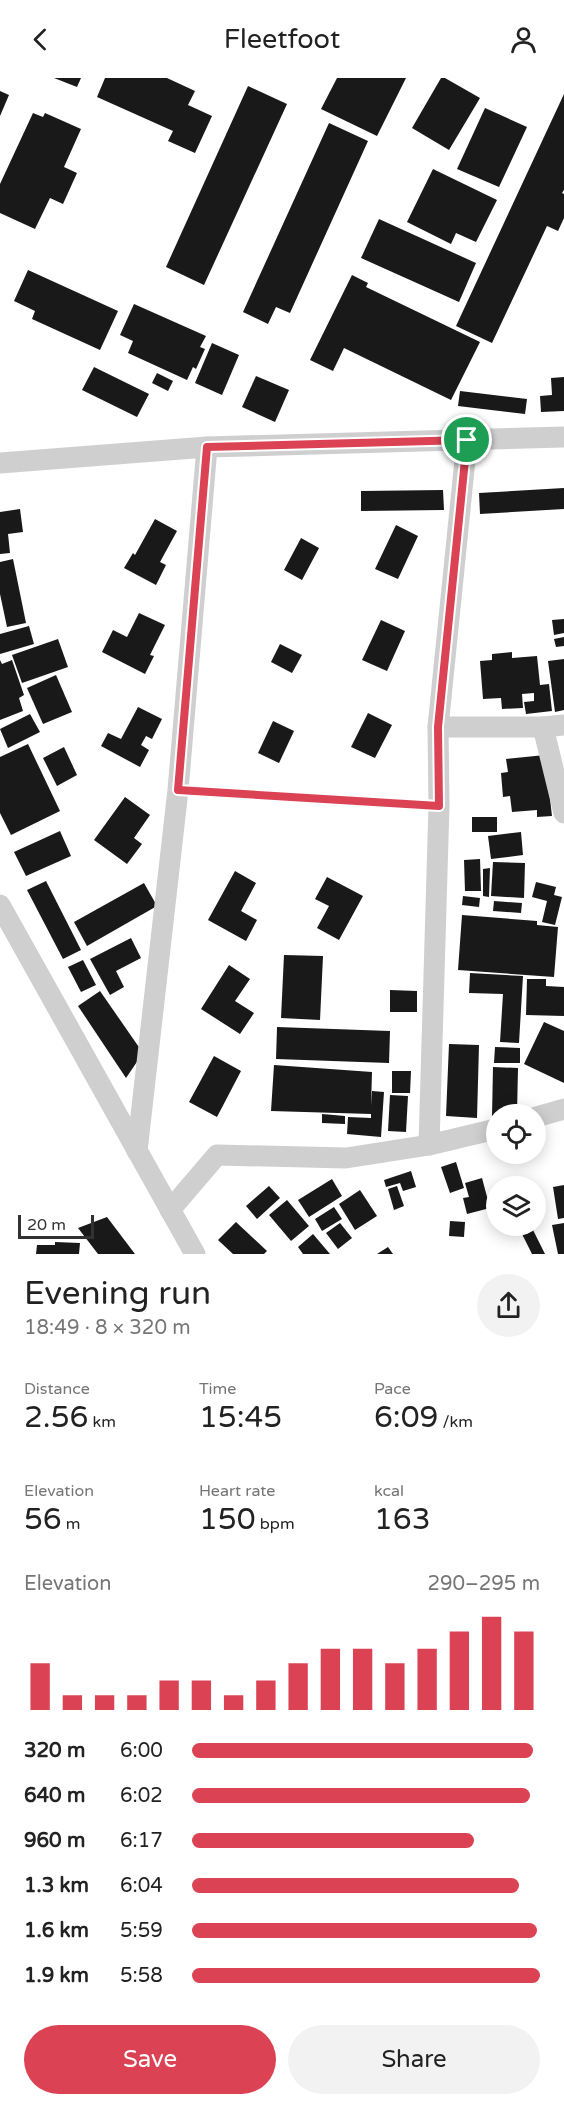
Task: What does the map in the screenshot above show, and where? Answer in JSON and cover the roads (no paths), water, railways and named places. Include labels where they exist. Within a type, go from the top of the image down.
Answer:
[{"type":"street","points":[[0,464],[207,447],[564,437]]},
{"type":"street","points":[[429,1145],[439,806],[438,727],[467,440]]},
{"type":"street","points":[[137,1151],[178,790],[207,447]]},
{"type":"street","points":[[438,727],[554,726],[564,813]]},
{"type":"street","points":[[0,905],[195,1254]]},
{"type":"street","points":[[546,1114],[564,1109]]},
{"type":"street","points":[[170,1210],[217,1155],[346,1158],[429,1145],[486,1131]]}]
